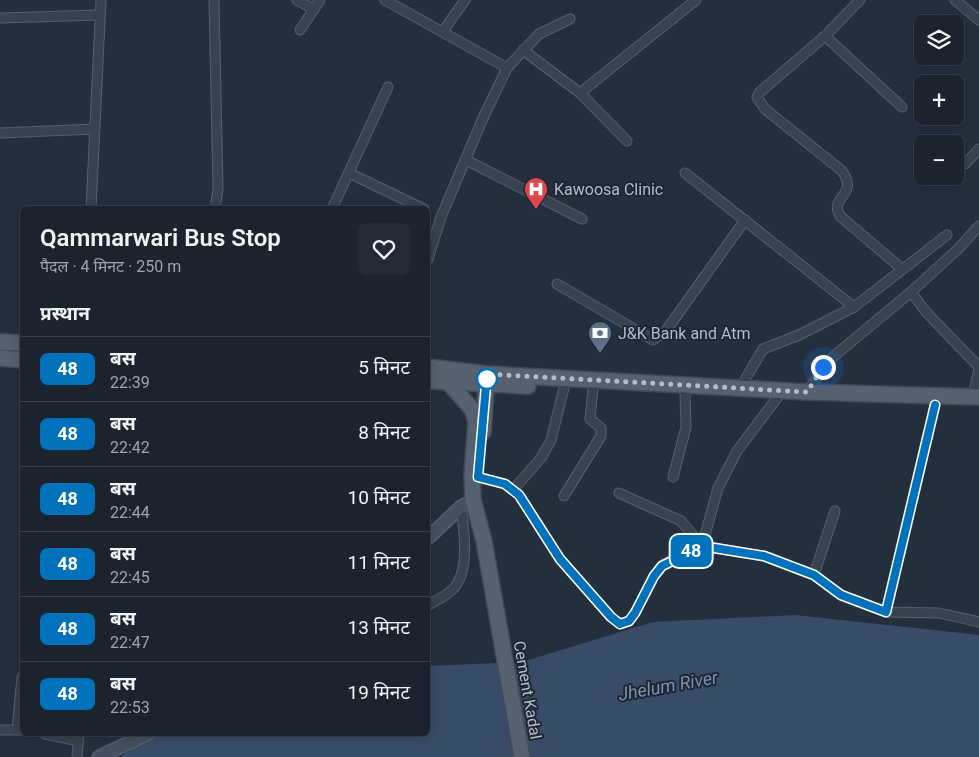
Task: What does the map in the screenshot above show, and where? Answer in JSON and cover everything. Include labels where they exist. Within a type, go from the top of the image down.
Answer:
[{"type":"main road","points":[[0,342],[20,344]]},
{"type":"main road","points":[[0,358],[20,360]]},
{"type":"main road","points":[[430,367],[487,379],[564,388],[935,405],[977,400]]},
{"type":"main road","points":[[430,381],[448,382],[487,379],[740,388],[977,400]]},
{"type":"main road","points":[[474,478],[487,379]]},
{"type":"main road","points":[[448,382],[467,403],[475,416],[474,478]]},
{"type":"main road","name":"Cement Kadal","points":[[474,478],[467,503],[484,542],[522,757]]},
{"type":"street","points":[[91,206],[101,0]]},
{"type":"street","points":[[214,0],[218,189],[216,206]]},
{"type":"street","points":[[297,0],[313,9]]},
{"type":"street","points":[[300,30],[320,0]]},
{"type":"street","points":[[386,0],[507,68]]},
{"type":"street","points":[[443,31],[466,0]]},
{"type":"street","points":[[580,93],[696,0]]},
{"type":"street","points":[[860,0],[825,36],[760,92],[757,97],[765,109],[841,170],[849,184],[848,189],[837,205],[836,211],[902,269]]},
{"type":"street","points":[[954,0],[979,20]]},
{"type":"street","points":[[0,18],[100,15]]},
{"type":"street","points":[[430,252],[440,217],[507,68],[539,34],[570,19]]},
{"type":"street","points":[[825,36],[902,107]]},
{"type":"street","points":[[523,50],[580,93],[627,141]]},
{"type":"street","points":[[333,206],[388,87]]},
{"type":"street","points":[[0,133],[95,129]]},
{"type":"street","points":[[965,164],[979,149]]},
{"type":"street","points":[[466,160],[582,219]]},
{"type":"street","points":[[349,173],[418,206]]},
{"type":"street","points":[[685,173],[854,307]]},
{"type":"street","points":[[430,212],[440,217]]},
{"type":"street","points":[[557,284],[653,340],[665,332],[745,220]]},
{"type":"street","points":[[807,392],[828,360],[911,292],[957,250],[979,226]]},
{"type":"street","points":[[740,388],[763,349],[799,335],[854,307],[947,235]]},
{"type":"street","points":[[911,292],[926,312],[979,368],[977,400]]},
{"type":"street","points":[[513,490],[541,458],[551,440],[564,388]]},
{"type":"street","points":[[564,496],[601,436],[601,428],[590,419],[593,389]]},
{"type":"street","points":[[673,477],[686,427],[685,393]]},
{"type":"street","points":[[702,546],[718,488],[738,451],[777,398]]},
{"type":"street","points":[[886,612],[935,405]]},
{"type":"street","points":[[474,478],[505,484],[519,495],[560,559],[611,617],[620,624],[629,621],[635,613],[654,576],[662,566],[702,546],[764,556],[814,575],[841,595],[886,612],[939,613],[979,622]]},
{"type":"street","points":[[619,492],[681,521],[702,546]]},
{"type":"street","points":[[430,536],[467,503]]},
{"type":"street","points":[[430,604],[444,597],[455,587],[461,576],[467,503]]},
{"type":"street","points":[[814,575],[835,510]]},
{"type":"street","points":[[0,730],[20,730]]},
{"type":"street","points":[[62,736],[79,738],[77,757]]},
{"type":"street","points":[[99,757],[143,736]]},
{"type":"water","name":"Jhelum River","points":[[795,615],[979,635],[979,757],[120,757],[151,736],[430,736],[430,666],[522,662],[653,622]]},
{"type":"bus line","name":"48","points":[[487,374],[478,477],[505,484],[519,495],[560,559],[611,617],[620,624],[629,621],[635,613],[654,576],[662,566],[702,546],[764,556],[814,575],[841,595],[886,612],[935,405]]},
{"type":"place","name":"Kawoosa Clinic","points":[[536,210]]},
{"type":"place","name":"J&K Bank and Atm","points":[[600,354]]},
{"type":"route","points":[[487,379],[487,374],[807,392],[823,367]]}]
